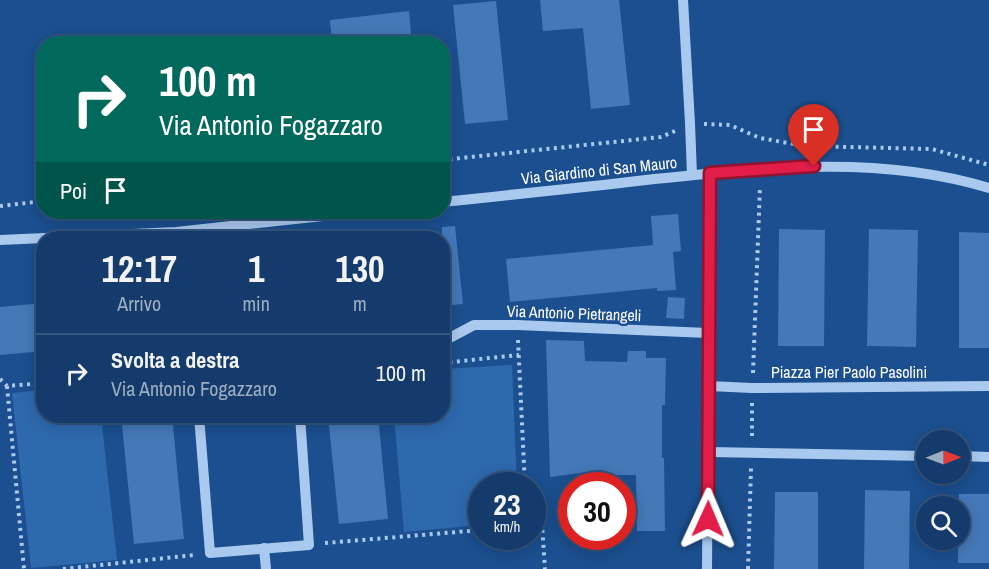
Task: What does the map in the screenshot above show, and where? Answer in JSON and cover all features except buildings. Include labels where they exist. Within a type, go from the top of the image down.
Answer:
[{"type":"street","name":"Via Giardino di San Mauro","points":[[450,201],[692,175],[683,0]]},
{"type":"street","points":[[692,175],[814,166],[860,167],[909,171],[962,180],[989,189]]},
{"type":"street","points":[[707,569],[710,173]]},
{"type":"street","points":[[185,231],[296,219]]},
{"type":"street","points":[[0,240],[36,238]]},
{"type":"street","name":"Via Antonio Pietrangeli","points":[[450,338],[474,325],[708,333]]},
{"type":"street","name":"Piazza Pier Paolo Pasolini","points":[[709,386],[752,388],[989,386]]},
{"type":"street","points":[[200,423],[210,554],[309,545],[300,423]]},
{"type":"street","points":[[709,452],[916,456]]},
{"type":"street","points":[[970,456],[989,457]]},
{"type":"street","points":[[264,548],[266,569]]},
{"type":"path","points":[[450,159],[661,137],[690,123],[730,125],[760,138],[805,146],[932,149],[989,165]]},
{"type":"path","points":[[0,206],[36,202]]},
{"type":"path","points":[[517,325],[524,472]]},
{"type":"path","points":[[450,362],[519,355]]},
{"type":"path","points":[[0,379],[7,386],[24,569]]},
{"type":"path","points":[[7,386],[36,384]]},
{"type":"path","points":[[309,545],[468,531]]},
{"type":"path","points":[[544,550],[545,569]]},
{"type":"path","points":[[63,569],[210,554]]},
{"type":"shaded area","points":[[512,365],[516,472],[468,472],[468,526],[404,532],[395,423],[450,423],[450,369]]},
{"type":"shaded area","points":[[36,391],[36,423],[102,423],[117,560],[31,568],[12,393]]},
{"type":"route","points":[[708,519],[710,173],[814,166]]}]
